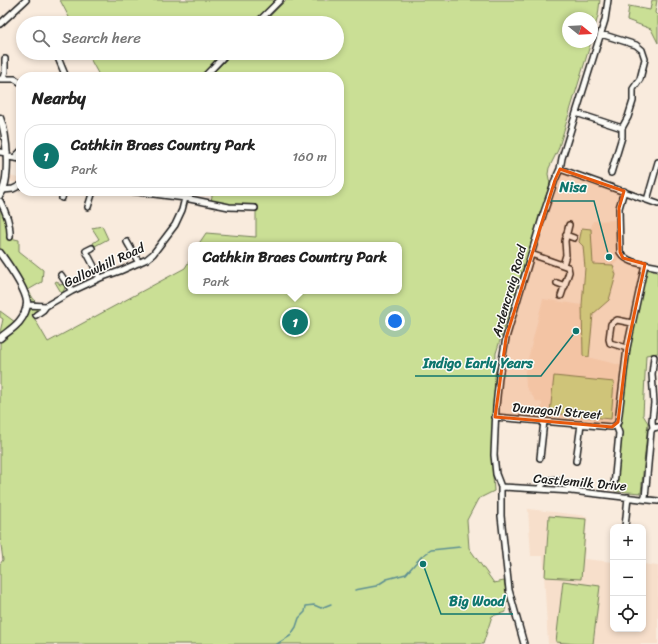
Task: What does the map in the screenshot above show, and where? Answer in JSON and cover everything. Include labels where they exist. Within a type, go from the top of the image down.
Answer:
[{"type":"main road","points":[[0,118],[4,127],[7,155],[2,192]]},
{"type":"main road","points":[[0,253],[2,261],[23,292],[27,305],[26,312],[19,323],[0,338]]},
{"type":"street","points":[[0,24],[26,0]]},
{"type":"street","points":[[264,16],[280,0]]},
{"type":"street","name":"Ardencraig Road","points":[[524,644],[509,590],[501,516],[501,487],[496,474],[494,455],[495,417],[499,377],[506,338],[601,34],[608,0]]},
{"type":"street","points":[[601,34],[636,45],[642,50],[645,63],[640,79],[633,89],[633,101],[628,117],[622,128],[622,137],[611,173]]},
{"type":"street","points":[[5,59],[5,71],[2,78],[16,80]]},
{"type":"street","points":[[59,60],[64,72]]},
{"type":"street","points":[[209,72],[220,60]]},
{"type":"street","points":[[576,113],[622,128]]},
{"type":"street","points":[[0,152],[16,157]]},
{"type":"street","points":[[608,158],[615,161]]},
{"type":"street","points":[[647,200],[658,162]]},
{"type":"street","points":[[560,169],[658,204]]},
{"type":"street","points":[[2,192],[16,188]]},
{"type":"street","points":[[624,191],[619,208],[620,252],[625,259],[658,267]]},
{"type":"street","points":[[88,207],[91,196]]},
{"type":"street","points":[[170,196],[229,207],[254,208]]},
{"type":"street","name":"Gallowhill Road","points":[[36,314],[43,310],[46,306],[72,291],[139,263],[153,254],[175,224],[182,210],[185,198]]},
{"type":"street","points":[[0,201],[7,216],[11,231],[10,237]]},
{"type":"street","points":[[563,265],[566,256],[565,241],[569,225]]},
{"type":"street","points":[[566,235],[574,238]]},
{"type":"street","points":[[127,242],[139,263]]},
{"type":"street","points":[[92,248],[86,251],[100,278]]},
{"type":"street","points":[[531,254],[568,267],[569,270],[561,296]]},
{"type":"street","points":[[614,486],[619,432],[616,425],[618,422],[626,348],[645,264]]},
{"type":"street","points":[[62,275],[72,291]]},
{"type":"street","points":[[557,283],[564,286]]},
{"type":"street","points":[[27,305],[46,306]]},
{"type":"street","points":[[626,348],[614,345],[609,341],[612,324],[617,320],[632,323]]},
{"type":"street","points":[[645,498],[651,431],[655,428],[652,421],[656,386],[652,374],[654,357]]},
{"type":"street","name":"Dunagoil Street","points":[[495,417],[612,427],[616,425]]},
{"type":"street","points":[[540,458],[544,420]]},
{"type":"street","points":[[576,462],[581,424]]},
{"type":"street","points":[[539,489],[543,482],[556,480],[568,485],[572,491]]},
{"type":"street","name":"Castlemilk Drive","points":[[501,487],[572,491],[658,500]]},
{"type":"street","points":[[625,524],[628,497]]},
{"type":"highlighted area","points":[[560,169],[624,191],[619,208],[620,252],[623,258],[645,264],[627,348],[618,422],[612,427],[495,417],[506,338],[555,180]]},
{"type":"shaded area","points":[[7,175],[16,178],[16,182],[7,181]]},
{"type":"shaded area","points":[[617,220],[618,261],[613,265],[593,264],[591,229],[593,221]]},
{"type":"shaded area","points":[[543,299],[582,305],[583,356],[620,365],[613,423],[540,416],[542,403],[536,401],[526,387],[525,371]]},
{"type":"shaded area","points":[[528,509],[587,516],[584,559],[610,562],[610,632],[646,632],[646,564],[658,566],[658,644],[548,644],[543,556],[531,556]]},
{"type":"green space","points":[[60,0],[276,0],[260,16],[68,16]]},
{"type":"green space","points":[[286,0],[600,0],[598,16],[598,12],[562,12],[562,48],[589,48],[558,150],[549,168],[548,174],[550,184],[496,353],[492,461],[494,491],[478,499],[467,520],[469,548],[494,583],[504,581],[509,602],[505,603],[506,612],[492,616],[483,644],[0,644],[0,564],[3,560],[0,538],[0,341],[20,324],[29,311],[34,308],[41,308],[33,316],[48,342],[185,268],[188,263],[188,294],[402,294],[402,242],[200,242],[206,233],[256,237],[256,206],[234,205],[211,201],[212,196],[344,196],[344,72],[214,72],[226,60],[344,60],[344,16],[270,16]]},
{"type":"green space","points":[[652,0],[657,0],[655,13],[658,16],[658,43],[651,29],[627,20],[629,6],[650,10]]},
{"type":"green space","points":[[91,60],[217,60],[206,72],[97,72]]},
{"type":"green space","points":[[0,204],[8,224],[10,238],[19,240],[19,251],[43,270],[42,282],[28,290],[36,303],[30,300],[11,265],[0,250]]},
{"type":"green space","points":[[102,226],[108,239],[95,246],[93,243],[99,239],[92,228]]},
{"type":"green space","points":[[582,228],[591,229],[593,264],[613,265],[616,275],[609,300],[593,314],[589,357],[583,356],[582,305],[585,268],[583,246],[579,242]]},
{"type":"green space","points":[[646,269],[658,272],[658,353],[646,355],[643,415],[648,423],[641,493],[615,491],[627,351]]},
{"type":"green space","points":[[57,281],[60,285],[64,284],[65,288],[62,294],[55,282]]},
{"type":"green space","points":[[0,311],[15,322],[0,335],[3,319],[0,317]]},
{"type":"green space","points":[[554,376],[614,382],[611,419],[550,413]]},
{"type":"green space","points":[[549,516],[586,519],[581,579],[545,577]]},
{"type":"green space","points":[[563,581],[600,586],[593,644],[556,642]]},
{"type":"waterway","points":[[355,590],[376,586],[387,579],[406,574],[421,557],[431,550],[460,547]]},
{"type":"waterway","points":[[277,644],[290,636],[296,627],[299,618],[305,612],[306,606],[314,605],[321,608],[331,604]]},
{"type":"place","name":"Nisa","points":[[609,257]]},
{"type":"place","name":"Cathkin Braes Country Park","points":[[295,322]]},
{"type":"place","name":"Indigo Early Years","points":[[576,331]]},
{"type":"place","name":"Big Wood","points":[[423,564]]}]
